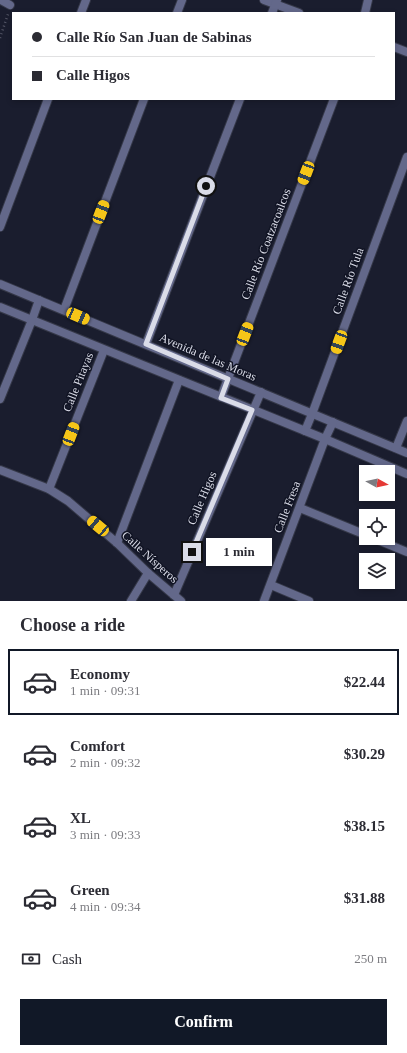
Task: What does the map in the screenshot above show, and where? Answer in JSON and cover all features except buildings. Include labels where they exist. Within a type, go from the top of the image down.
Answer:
[{"type":"street","points":[[1,0],[10,5]]},
{"type":"street","points":[[81,12],[86,0]]},
{"type":"street","points":[[177,12],[182,0]]},
{"type":"street","points":[[264,0],[276,2],[297,12]]},
{"type":"street","points":[[365,12],[368,0]]},
{"type":"street","points":[[272,12],[276,2]]},
{"type":"street","points":[[395,48],[407,52]]},
{"type":"street","points":[[0,227],[48,100]]},
{"type":"street","points":[[64,310],[144,100]]},
{"type":"street","points":[[146,344],[240,100]]},
{"type":"street","name":"Calle Río Coatzacoalcos","points":[[221,398],[334,100]]},
{"type":"street","name":"Calle Río Tula","points":[[305,431],[407,157]]},
{"type":"street","name":"Avenida de las Moras","points":[[0,284],[407,453]]},
{"type":"street","points":[[0,399],[39,300]]},
{"type":"street","points":[[0,307],[325,439],[407,474]]},
{"type":"street","name":"Calle Pitayas","points":[[49,489],[104,350]]},
{"type":"street","points":[[117,543],[179,380]]},
{"type":"street","name":"Calle Higos","points":[[174,595],[261,392]]},
{"type":"street","points":[[396,448],[407,421]]},
{"type":"street","name":"Calle Fresa","points":[[264,601],[325,439],[333,422]]},
{"type":"street","name":"Calle Nísperos","points":[[0,470],[49,489],[68,502],[117,543],[148,573],[181,601]]},
{"type":"street","points":[[300,508],[359,532]]},
{"type":"street","points":[[390,545],[407,552]]},
{"type":"street","points":[[131,601],[148,573]]},
{"type":"street","points":[[271,585],[309,601]]},
{"type":"path","points":[[0,38],[10,5]]},
{"type":"route","points":[[192,552],[252,410],[221,398],[228,379],[146,344],[206,186]]}]
